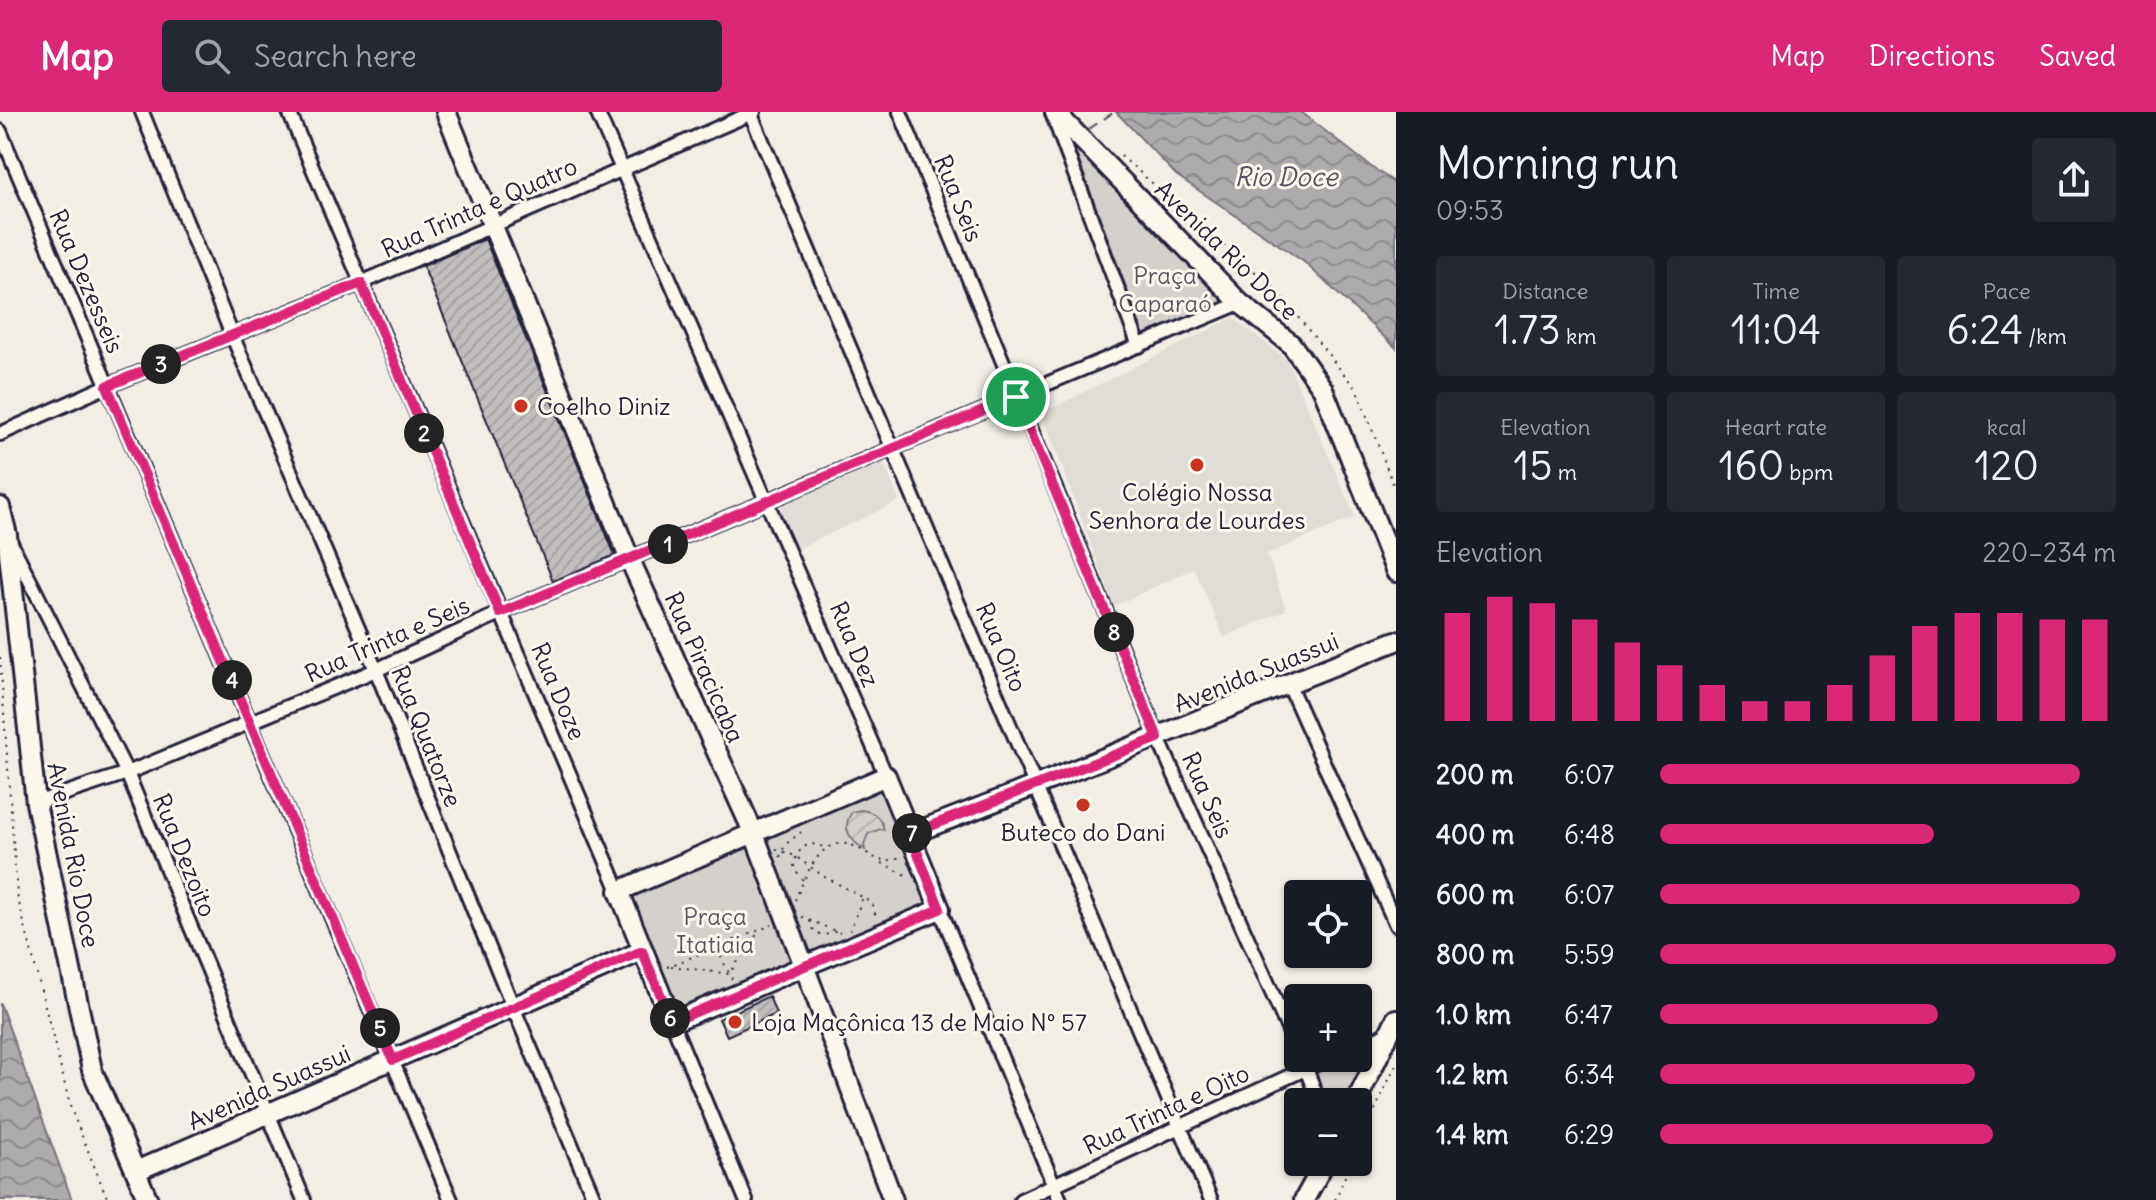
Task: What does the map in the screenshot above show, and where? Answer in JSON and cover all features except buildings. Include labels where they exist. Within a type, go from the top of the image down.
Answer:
[{"type":"street","name":"Rua Quatorze","points":[[142,112],[232,335],[376,670],[595,1200]]},
{"type":"street","name":"Rua Doze","points":[[289,112],[619,891],[746,1200]]},
{"type":"street","name":"Rua Piracicaba","points":[[446,112],[630,560],[761,839],[792,913],[805,966],[893,1200]]},
{"type":"street","name":"Rua Dez","points":[[597,112],[886,776],[1060,1200]]},
{"type":"street","name":"Rua Seis","points":[[900,112],[1158,738],[1284,1020]]},
{"type":"street","name":"Avenida Rio Doce","points":[[1053,112],[1240,303],[1291,344],[1323,389],[1396,572]]},
{"type":"street","points":[[1053,112],[1139,346]]},
{"type":"street","name":"Rua Trinta e Quatro","points":[[0,434],[107,386],[361,283],[752,113]]},
{"type":"street","name":"Rua Oito","points":[[752,113],[1211,1200]]},
{"type":"street","name":"Rua Dezesseis","points":[[0,131],[451,1200]]},
{"type":"street","name":"Rua Trinta e Seis","points":[[36,803],[127,773],[376,670],[500,613],[1240,303]]},
{"type":"street","name":"Avenida Rio Doce","points":[[0,507],[7,535],[36,803],[92,1070],[148,1200]]},
{"type":"street","name":"Rua Dezoito","points":[[7,535],[127,773],[304,1200]]},
{"type":"street","name":"Avenida Suassui","points":[[910,834],[1396,641]]},
{"type":"street","points":[[1288,683],[1396,925]]},
{"type":"street","points":[[619,891],[761,839],[886,776]]},
{"type":"street","points":[[672,1022],[940,909]]},
{"type":"street","name":"Avenida Suassui","points":[[136,1171],[642,951]]},
{"type":"street","points":[[1372,1038],[1393,1026]]},
{"type":"street","points":[[1363,1088],[1393,1026]]},
{"type":"street","name":"Rua Trinta e Oito","points":[[1021,1200],[1286,1072]]},
{"type":"street","points":[[1304,1200],[1317,1176]]},
{"type":"path","points":[[1112,149],[1276,290],[1357,390],[1396,492]]},
{"type":"path","points":[[0,657],[17,895],[71,1109],[108,1200]]},
{"type":"path","points":[[0,783],[9,781]]},
{"type":"path","points":[[778,866],[781,851],[792,837],[801,832]]},
{"type":"path","points":[[761,839],[863,897],[873,906],[876,924]]},
{"type":"path","points":[[651,974],[760,930],[792,913],[810,865],[826,849],[837,844],[855,846],[910,877]]},
{"type":"path","points":[[804,881],[794,868],[795,856],[806,845],[820,845],[826,849]]},
{"type":"path","points":[[877,861],[901,857]]},
{"type":"path","points":[[792,913],[848,936],[863,897]]},
{"type":"path","points":[[809,920],[813,929],[822,936],[837,931]]},
{"type":"path","points":[[729,974],[760,930]]},
{"type":"path","points":[[716,948],[739,994]]},
{"type":"path","points":[[670,966],[729,974]]},
{"type":"path","points":[[1372,1116],[1396,1064]]},
{"type":"path","points":[[1335,1200],[1345,1176]]},
{"type":"shaded area","name":"Colégio Nossa Senhora de Lourdes","points":[[1233,318],[1287,360],[1355,517],[1267,554],[1286,610],[1224,637],[1194,568],[1114,606],[1042,413]]},
{"type":"shaded area","points":[[883,461],[899,501],[797,549],[781,511],[783,505]]},
{"type":"green space","name":"Praça Caparaó","points":[[1072,143],[1228,301],[1145,338]]},
{"type":"green space","name":"Praça Itatiaia","points":[[881,790],[928,907],[811,956],[763,839]]},
{"type":"green space","points":[[861,810],[876,816],[884,830],[868,834],[865,850],[855,843],[847,829],[852,812]]},
{"type":"green space","name":"Praça Itatiaia","points":[[750,847],[798,964],[679,1013],[632,896]]},
{"type":"green space","points":[[1391,1032],[1372,1070],[1372,1040]]},
{"type":"green space","points":[[1308,1072],[1371,1072],[1363,1088],[1314,1088]]},
{"type":"water","name":"Rio Doce","points":[[1116,112],[1301,112],[1396,183],[1396,348],[1304,262],[1176,175]]},
{"type":"water","points":[[0,1003],[72,1200],[0,1200]]},
{"type":"ferry route","points":[[1089,129],[1114,112]]},
{"type":"place","name":"Coelho Diniz","points":[[521,406]]},
{"type":"place","name":"Colégio Nossa Senhora de Lourdes","points":[[1197,465]]},
{"type":"place","name":"Buteco do Dani","points":[[1083,805]]},
{"type":"place","name":"Loja Maçônica 13 de Maio Nº 57","points":[[735,1022]]},
{"type":"route","points":[[361,283],[500,613],[1016,397],[1158,738],[910,834],[940,909],[672,1022],[642,951],[393,1060],[107,386],[361,283]]}]
